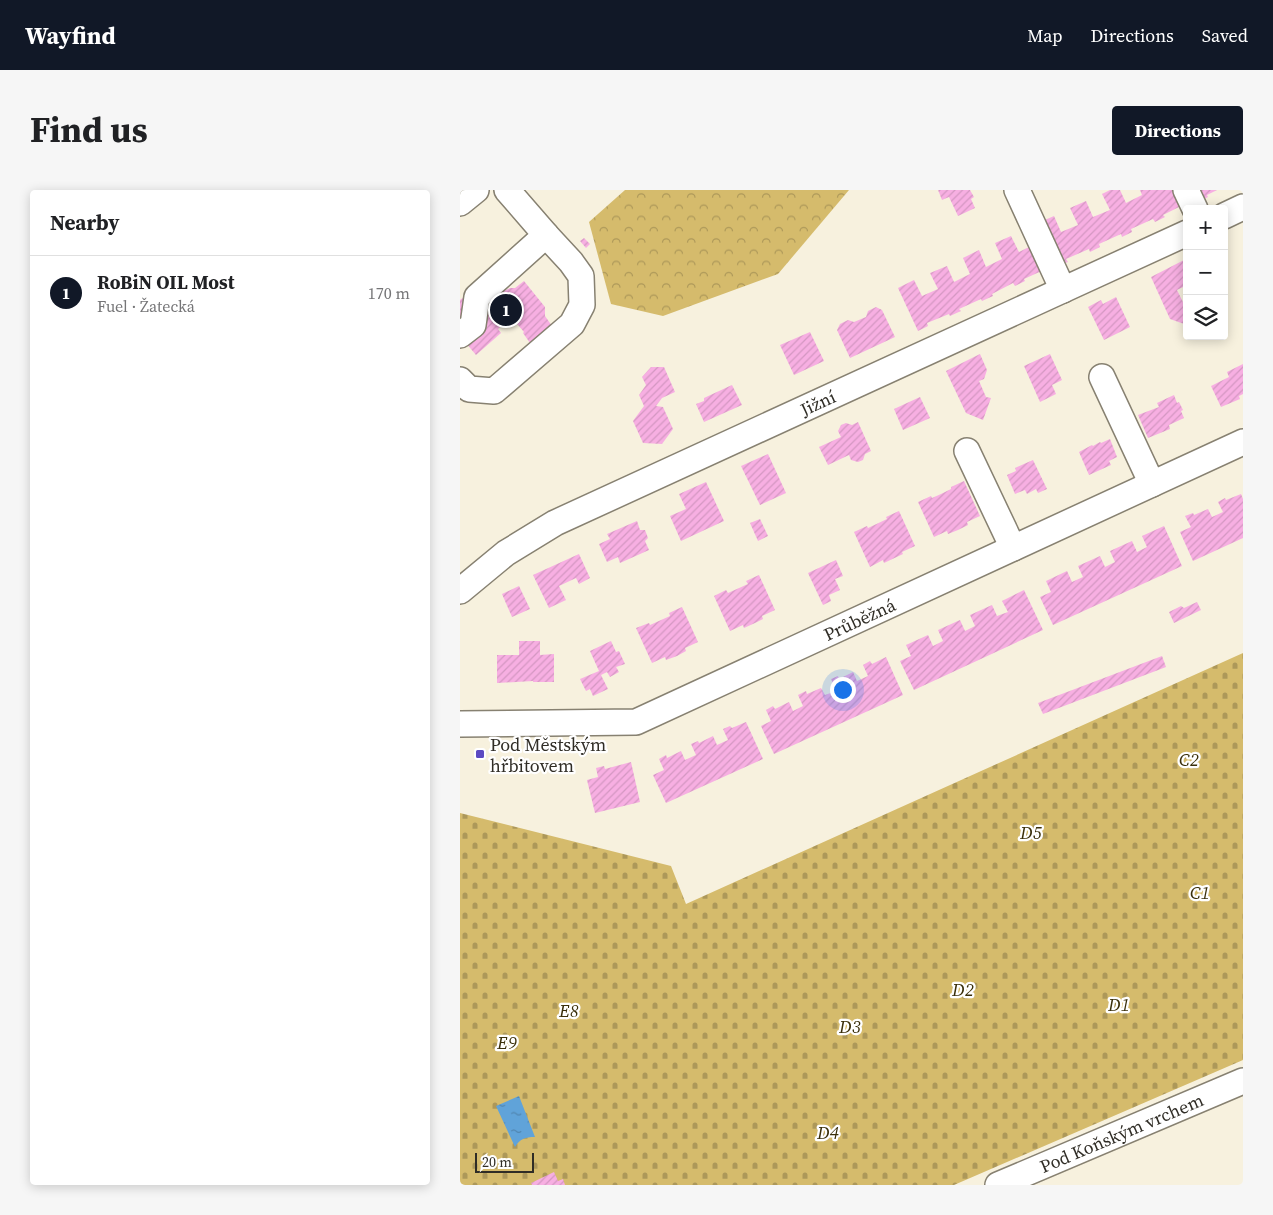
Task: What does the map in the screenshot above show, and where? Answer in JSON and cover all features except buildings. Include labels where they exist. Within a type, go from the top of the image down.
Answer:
[{"type":"street","points":[[460,203],[476,190]]},
{"type":"street","points":[[460,380],[469,389],[494,391],[572,324],[582,304],[581,276],[571,262],[507,190]]},
{"type":"street","points":[[1017,190],[1063,290]]},
{"type":"street","points":[[1186,190],[1193,205]]},
{"type":"street","points":[[1228,214],[1243,207]]},
{"type":"street","points":[[460,335],[473,325],[477,297],[546,235]]},
{"type":"street","name":"Jižní","points":[[460,591],[506,553],[555,523],[1183,235]]},
{"type":"street","points":[[1102,377],[1152,484]]},
{"type":"street","name":"Průběžná","points":[[460,724],[636,722],[1243,442]]},
{"type":"street","points":[[967,451],[1013,548]]},
{"type":"street","name":"Pod Koňským vrchem","points":[[998,1185],[1243,1081]]},
{"type":"green space","points":[[625,190],[849,190],[778,274],[663,316],[611,304],[589,222]]},
{"type":"green space","points":[[1243,653],[1243,1060],[954,1185],[460,1185],[460,813],[671,866],[686,904]]},
{"type":"water","points":[[519,1096],[535,1137],[523,1139],[515,1147],[496,1106]]},
{"type":"place","name":"RoBiN OIL Most","points":[[506,310]]},
{"type":"place","name":"Pod Městským hřbitovem","points":[[480,754]]},
{"type":"park label","name":"C2","points":[[1189,759]]},
{"type":"park label","name":"D5","points":[[1031,832]]},
{"type":"park label","name":"C1","points":[[1200,892]]},
{"type":"park label","name":"D2","points":[[963,989]]},
{"type":"park label","name":"D1","points":[[1119,1004]]},
{"type":"park label","name":"E8","points":[[569,1010]]},
{"type":"park label","name":"D3","points":[[850,1026]]},
{"type":"park label","name":"E9","points":[[507,1042]]},
{"type":"park label","name":"D4","points":[[828,1132]]}]
